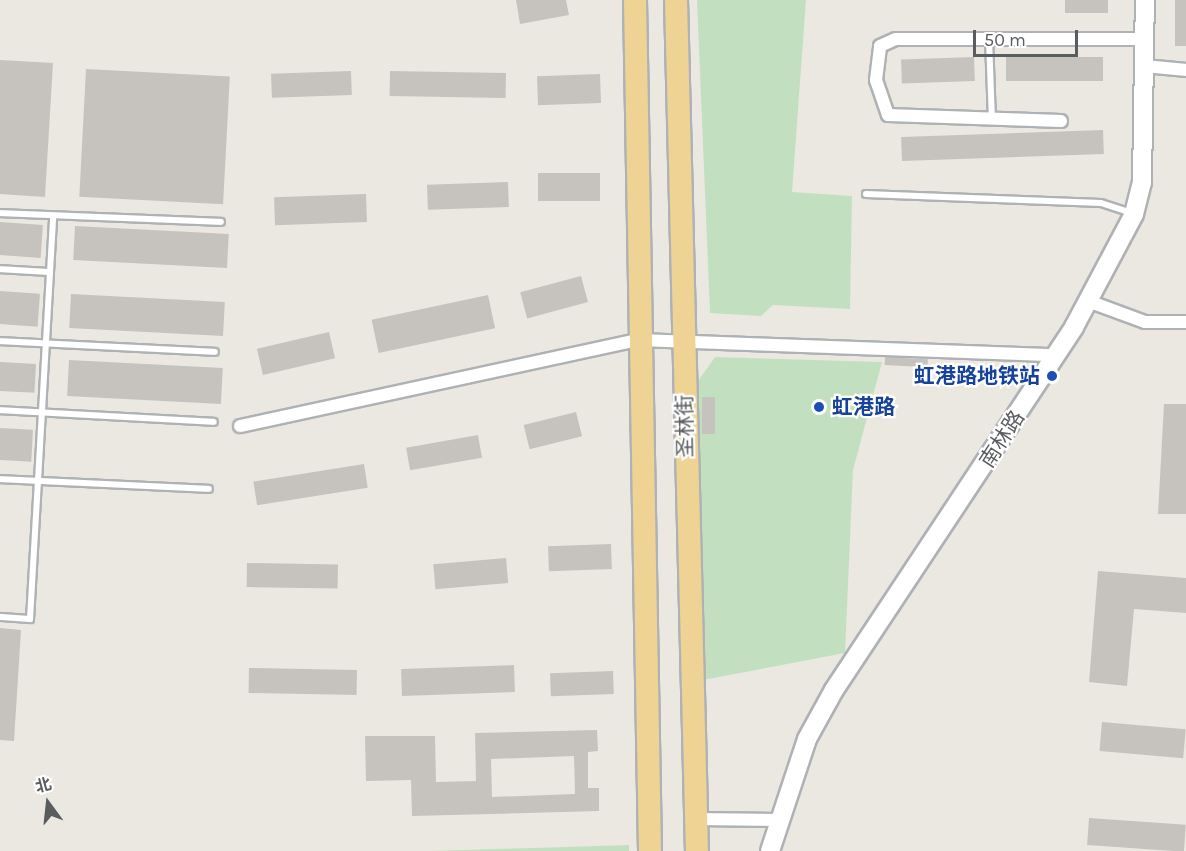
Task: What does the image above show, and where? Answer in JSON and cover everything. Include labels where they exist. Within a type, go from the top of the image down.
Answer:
[{"type":"highway","points":[[635,0],[638,340],[650,851]]},
{"type":"highway","name":"圣林街","points":[[676,0],[694,819],[697,851]]},
{"type":"street","name":"南林路","points":[[770,851],[807,739],[834,690],[1056,356],[1134,214],[1142,182],[1145,0]]},
{"type":"street","points":[[1061,121],[898,118],[888,115],[876,80],[880,46],[896,39],[1145,39]]},
{"type":"street","points":[[1145,66],[1186,70]]},
{"type":"street","points":[[1088,301],[1145,321],[1186,322]]},
{"type":"street","points":[[240,426],[638,340],[684,339],[1056,356]]},
{"type":"street","points":[[694,819],[780,820]]},
{"type":"lane","points":[[989,39],[992,120]]},
{"type":"lane","points":[[866,194],[1101,203],[1134,214]]},
{"type":"lane","points":[[0,213],[53,217],[221,222]]},
{"type":"lane","points":[[0,617],[30,619],[40,481],[53,217]]},
{"type":"lane","points":[[0,269],[50,272]]},
{"type":"lane","points":[[0,340],[215,352]]},
{"type":"lane","points":[[0,410],[214,422]]},
{"type":"lane","points":[[0,479],[209,489]]},
{"type":"green space","points":[[697,0],[806,0],[792,192],[852,196],[850,309],[773,305],[761,316],[710,313]]},
{"type":"green space","points":[[715,357],[882,362],[853,470],[845,653],[703,680],[698,381]]},
{"type":"green space","points":[[629,845],[629,851],[430,851]]},
{"type":"building","points":[[516,0],[566,0],[569,15],[520,24]]},
{"type":"building","points":[[1065,0],[1108,0],[1108,13],[1065,13]]},
{"type":"building","points":[[1175,0],[1186,0],[1186,46],[1175,46]]},
{"type":"building","points":[[974,57],[975,81],[902,84],[901,60]]},
{"type":"building","points":[[1006,57],[1103,57],[1103,81],[1006,81]]},
{"type":"building","points":[[0,60],[53,63],[45,197],[0,194]]},
{"type":"building","points":[[86,69],[230,77],[223,204],[79,197]]},
{"type":"building","points":[[351,71],[352,95],[272,98],[271,74]]},
{"type":"building","points":[[390,71],[506,73],[506,98],[390,96]]},
{"type":"building","points":[[600,74],[601,103],[538,105],[537,76]]},
{"type":"building","points":[[1103,130],[1104,154],[902,161],[901,137]]},
{"type":"building","points":[[538,173],[600,173],[600,201],[538,201]]},
{"type":"building","points":[[508,182],[509,207],[428,210],[427,185]]},
{"type":"building","points":[[366,194],[367,222],[275,225],[274,197]]},
{"type":"building","points":[[0,222],[43,225],[41,258],[0,255]]},
{"type":"building","points":[[75,226],[229,234],[227,268],[73,260]]},
{"type":"building","points":[[581,276],[588,302],[527,318],[520,292]]},
{"type":"building","points":[[0,291],[40,294],[38,327],[0,324]]},
{"type":"building","points":[[71,294],[225,302],[223,336],[69,328]]},
{"type":"building","points":[[488,295],[495,328],[379,353],[372,320]]},
{"type":"building","points":[[329,332],[335,358],[263,375],[257,349]]},
{"type":"building","points":[[885,357],[928,359],[928,367],[885,365]]},
{"type":"building","points":[[69,360],[223,368],[221,404],[67,396]]},
{"type":"building","points":[[0,362],[36,364],[34,393],[0,391]]},
{"type":"building","points":[[702,397],[715,397],[715,434],[702,434]]},
{"type":"building","points":[[1164,404],[1186,404],[1186,514],[1158,514]]},
{"type":"building","points":[[576,412],[582,436],[530,449],[524,425]]},
{"type":"building","points":[[0,428],[33,430],[31,462],[0,460]]},
{"type":"building","points":[[478,435],[482,458],[410,470],[406,448]]},
{"type":"building","points":[[364,464],[368,488],[257,505],[253,482]]},
{"type":"building","points":[[611,544],[612,569],[549,571],[548,546]]},
{"type":"building","points":[[506,558],[508,583],[435,589],[433,564]]},
{"type":"building","points":[[247,563],[338,565],[338,589],[247,587]]},
{"type":"building","points":[[1098,571],[1186,578],[1186,613],[1134,609],[1127,686],[1089,682]]},
{"type":"building","points":[[0,628],[21,630],[14,741],[0,740]]},
{"type":"building","points":[[514,665],[515,692],[402,696],[401,669]]},
{"type":"building","points":[[249,668],[357,670],[357,695],[249,693]]},
{"type":"building","points":[[613,671],[614,694],[551,696],[550,673]]},
{"type":"building","points":[[1102,722],[1186,729],[1183,758],[1099,751]]},
{"type":"building","points":[[597,730],[598,751],[588,752],[588,788],[599,788],[599,811],[412,816],[411,780],[366,781],[365,736],[435,736],[436,782],[476,781],[475,733]],"holes":[[[574,756],[575,794],[492,797],[491,759]]]},
{"type":"building","points":[[1089,818],[1186,825],[1184,851],[1087,845]]},
{"type":"place","name":"虹港路地铁站","points":[[1052,376]]},
{"type":"place","name":"虹港路","points":[[819,407]]}]
